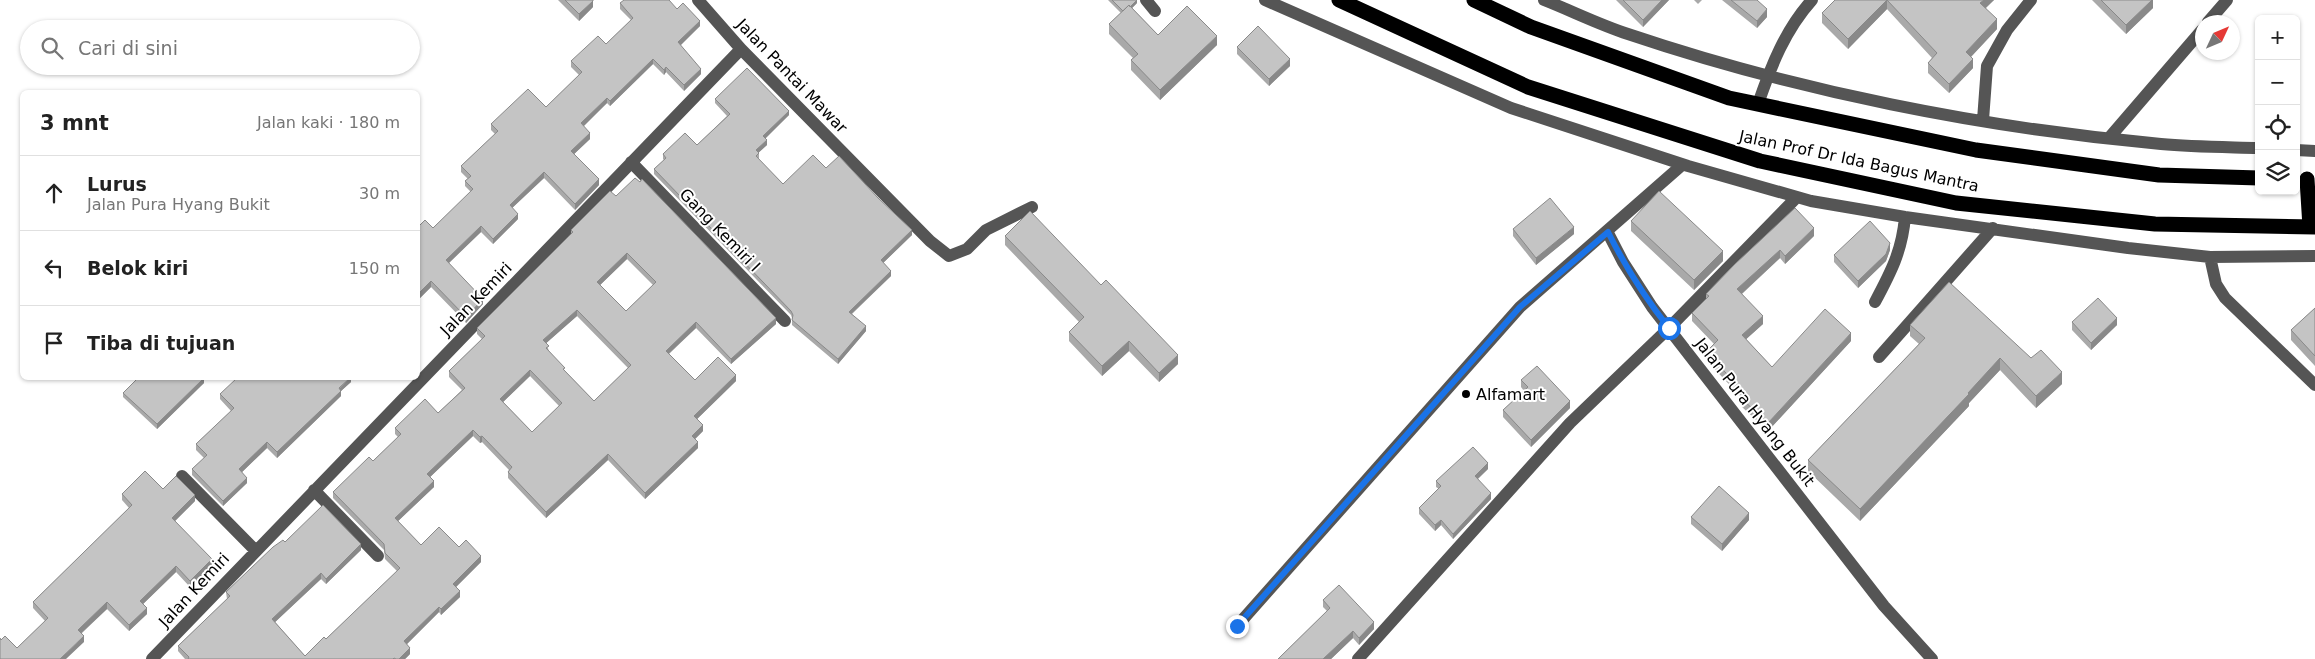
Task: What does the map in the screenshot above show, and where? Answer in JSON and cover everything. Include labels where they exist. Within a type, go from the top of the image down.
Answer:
[{"type":"highway","name":"Jalan Prof Dr Ida Bagus Mantra","points":[[1338,0],[1528,87],[1760,162],[1956,202],[2155,224],[2313,227]]},
{"type":"highway","points":[[1474,0],[1531,27],[1729,98],[1976,150],[2159,175],[2255,178]]},
{"type":"highway","points":[[2306,179],[2313,227]]},
{"type":"street","name":"Jalan Pantai Mawar","points":[[698,0],[741,49],[930,241],[949,256],[968,250],[986,230],[1032,207]]},
{"type":"street","points":[[1146,0],[1155,11]]},
{"type":"street","points":[[1265,0],[1511,108],[1682,164],[1797,197],[1905,217],[2128,248],[2210,257],[2315,256]]},
{"type":"street","points":[[1758,104],[1785,37],[1799,14],[1812,0]]},
{"type":"street","points":[[1983,120],[1986,66],[2007,30],[2031,0]]},
{"type":"street","points":[[2214,15],[2227,0]]},
{"type":"street","points":[[1551,1],[1627,34],[1768,76],[1821,88],[1983,120],[2109,138],[2162,144],[2255,148]]},
{"type":"street","points":[[2109,138],[2195,38]]},
{"type":"street","name":"Jalan Kemiri","points":[[152,659],[255,550],[741,49]]},
{"type":"street","points":[[2300,150],[2315,151]]},
{"type":"street","name":"Gang Kemiri I","points":[[631,162],[785,321]]},
{"type":"street","points":[[1237,626],[1520,307],[1608,232],[1682,164]]},
{"type":"street","points":[[1358,659],[1570,423],[1669,328],[1797,197]]},
{"type":"street","points":[[1875,302],[1895,263],[1905,217]]},
{"type":"street","points":[[1879,357],[1993,228]]},
{"type":"street","name":"Jalan Pura Hyang Bukit","points":[[1608,232],[1623,262],[1652,307],[1884,606],[1932,659]]},
{"type":"street","points":[[2210,257],[2216,284],[2225,298],[2315,384]]},
{"type":"street","points":[[182,476],[255,550]]},
{"type":"street","points":[[314,490],[378,556]]},
{"type":"building","points":[[565,0],[593,0],[593,1],[579,14]]},
{"type":"building","points":[[624,0],[669,0],[677,9],[683,3],[700,21],[678,42],[701,69],[684,85],[666,67],[664,70],[653,59],[610,101],[607,98],[581,123],[590,133],[571,151],[599,179],[575,204],[544,172],[510,205],[518,214],[493,239],[481,226],[446,260],[483,299],[466,317],[431,281],[420,292],[420,225],[425,220],[433,228],[473,189],[465,181],[471,176],[461,166],[498,131],[491,124],[528,89],[546,107],[582,72],[571,61],[598,36],[606,44],[633,18],[620,3]]},
{"type":"building","points":[[1112,0],[1137,0],[1123,11]]},
{"type":"building","points":[[1623,0],[1662,0],[1643,20]]},
{"type":"building","points":[[1731,0],[1757,0],[1767,9],[1757,21]]},
{"type":"building","points":[[1835,0],[1887,0],[1848,39],[1822,13]]},
{"type":"building","points":[[1887,0],[1984,0],[1980,3],[1997,19],[1966,52],[1973,59],[1949,84],[1928,63],[1937,53]]},
{"type":"building","points":[[2101,0],[2152,0],[2126,25]]},
{"type":"building","points":[[1129,5],[1158,35],[1187,6],[1217,36],[1160,90],[1131,60],[1138,54],[1109,24]]},
{"type":"building","points":[[1258,26],[1290,59],[1269,79],[1237,47]]},
{"type":"building","points":[[747,68],[789,111],[763,136],[767,140],[756,150],[759,153],[756,156],[783,184],[813,155],[826,168],[839,156],[878,198],[912,230],[881,260],[891,271],[849,312],[866,326],[838,359],[792,320],[793,315],[791,311],[654,169],[666,158],[663,154],[685,133],[697,145],[730,114],[715,99]]},
{"type":"building","points":[[635,178],[640,182],[642,179],[776,318],[731,359],[696,322],[666,351],[695,380],[718,357],[736,375],[694,416],[703,425],[692,436],[698,442],[645,493],[608,454],[546,512],[508,472],[512,467],[482,436],[480,437],[473,430],[427,474],[434,481],[395,518],[421,545],[439,527],[459,547],[466,540],[481,556],[453,584],[460,591],[441,609],[439,607],[404,641],[410,648],[399,659],[188,659],[189,657],[178,646],[230,596],[226,592],[273,547],[283,540],[285,542],[323,505],[361,544],[326,579],[321,573],[272,619],[305,656],[324,637],[326,639],[400,568],[385,553],[384,544],[333,492],[369,457],[373,461],[401,434],[395,428],[425,399],[438,413],[465,388],[449,371],[485,336],[477,328],[573,232],[571,230],[610,191],[616,196]],"holes":[[[627,253],[656,282],[626,311],[597,282]],[[577,310],[631,365],[594,401],[563,369],[565,368],[546,348],[549,346],[543,340]],[[530,370],[562,403],[532,432],[500,399]]]},
{"type":"building","points":[[1659,191],[1723,251],[1694,280],[1631,221]]},
{"type":"building","points":[[1550,198],[1574,227],[1536,258],[1513,229]]},
{"type":"building","points":[[1795,208],[1814,228],[1785,256],[1780,250],[1737,289],[1763,316],[1742,335],[1772,367],[1825,309],[1851,333],[1768,423],[1742,399],[1746,394],[1706,352],[1718,340],[1692,313],[1709,296],[1706,294],[1735,264]]},
{"type":"building","points":[[1030,211],[1101,285],[1106,280],[1178,355],[1159,373],[1129,341],[1102,366],[1069,332],[1084,317],[1005,236]]},
{"type":"building","points":[[1870,221],[1890,243],[1886,254],[1858,281],[1834,255]]},
{"type":"building","points":[[1949,282],[2031,358],[2041,350],[2062,372],[2036,396],[2000,358],[1969,394],[1860,509],[1808,460],[1925,338],[1910,325]]},
{"type":"building","points":[[2098,298],[2117,318],[2091,343],[2072,322]]},
{"type":"building","points":[[2315,308],[2315,356],[2291,330]]},
{"type":"building","points":[[1537,366],[1570,401],[1531,440],[1503,410],[1528,387],[1521,380]]},
{"type":"building","points":[[136,380],[202,380],[157,424],[123,393]]},
{"type":"building","points":[[235,380],[348,380],[339,388],[341,391],[277,452],[267,442],[239,469],[247,478],[223,501],[192,469],[207,455],[196,444],[234,408],[220,394]]},
{"type":"building","points":[[1473,447],[1488,463],[1475,476],[1491,493],[1453,534],[1441,520],[1435,525],[1419,508],[1441,486],[1436,481]]},
{"type":"building","points":[[145,471],[163,489],[176,476],[195,495],[172,518],[212,559],[190,581],[176,566],[140,601],[147,608],[129,625],[107,602],[78,630],[84,636],[60,659],[0,659],[0,638],[1,640],[5,636],[17,648],[48,618],[33,602],[132,505],[122,494]]},
{"type":"building","points":[[1719,486],[1749,513],[1722,544],[1691,517]]},
{"type":"building","points":[[1339,585],[1374,622],[1359,638],[1353,631],[1323,659],[1278,659],[1330,608],[1323,600]]},
{"type":"place","name":"Alfamart","points":[[1466,394]]},
{"type":"route","points":[[1237,626],[1520,307],[1608,232],[1623,262],[1652,307],[1669,328]]}]
